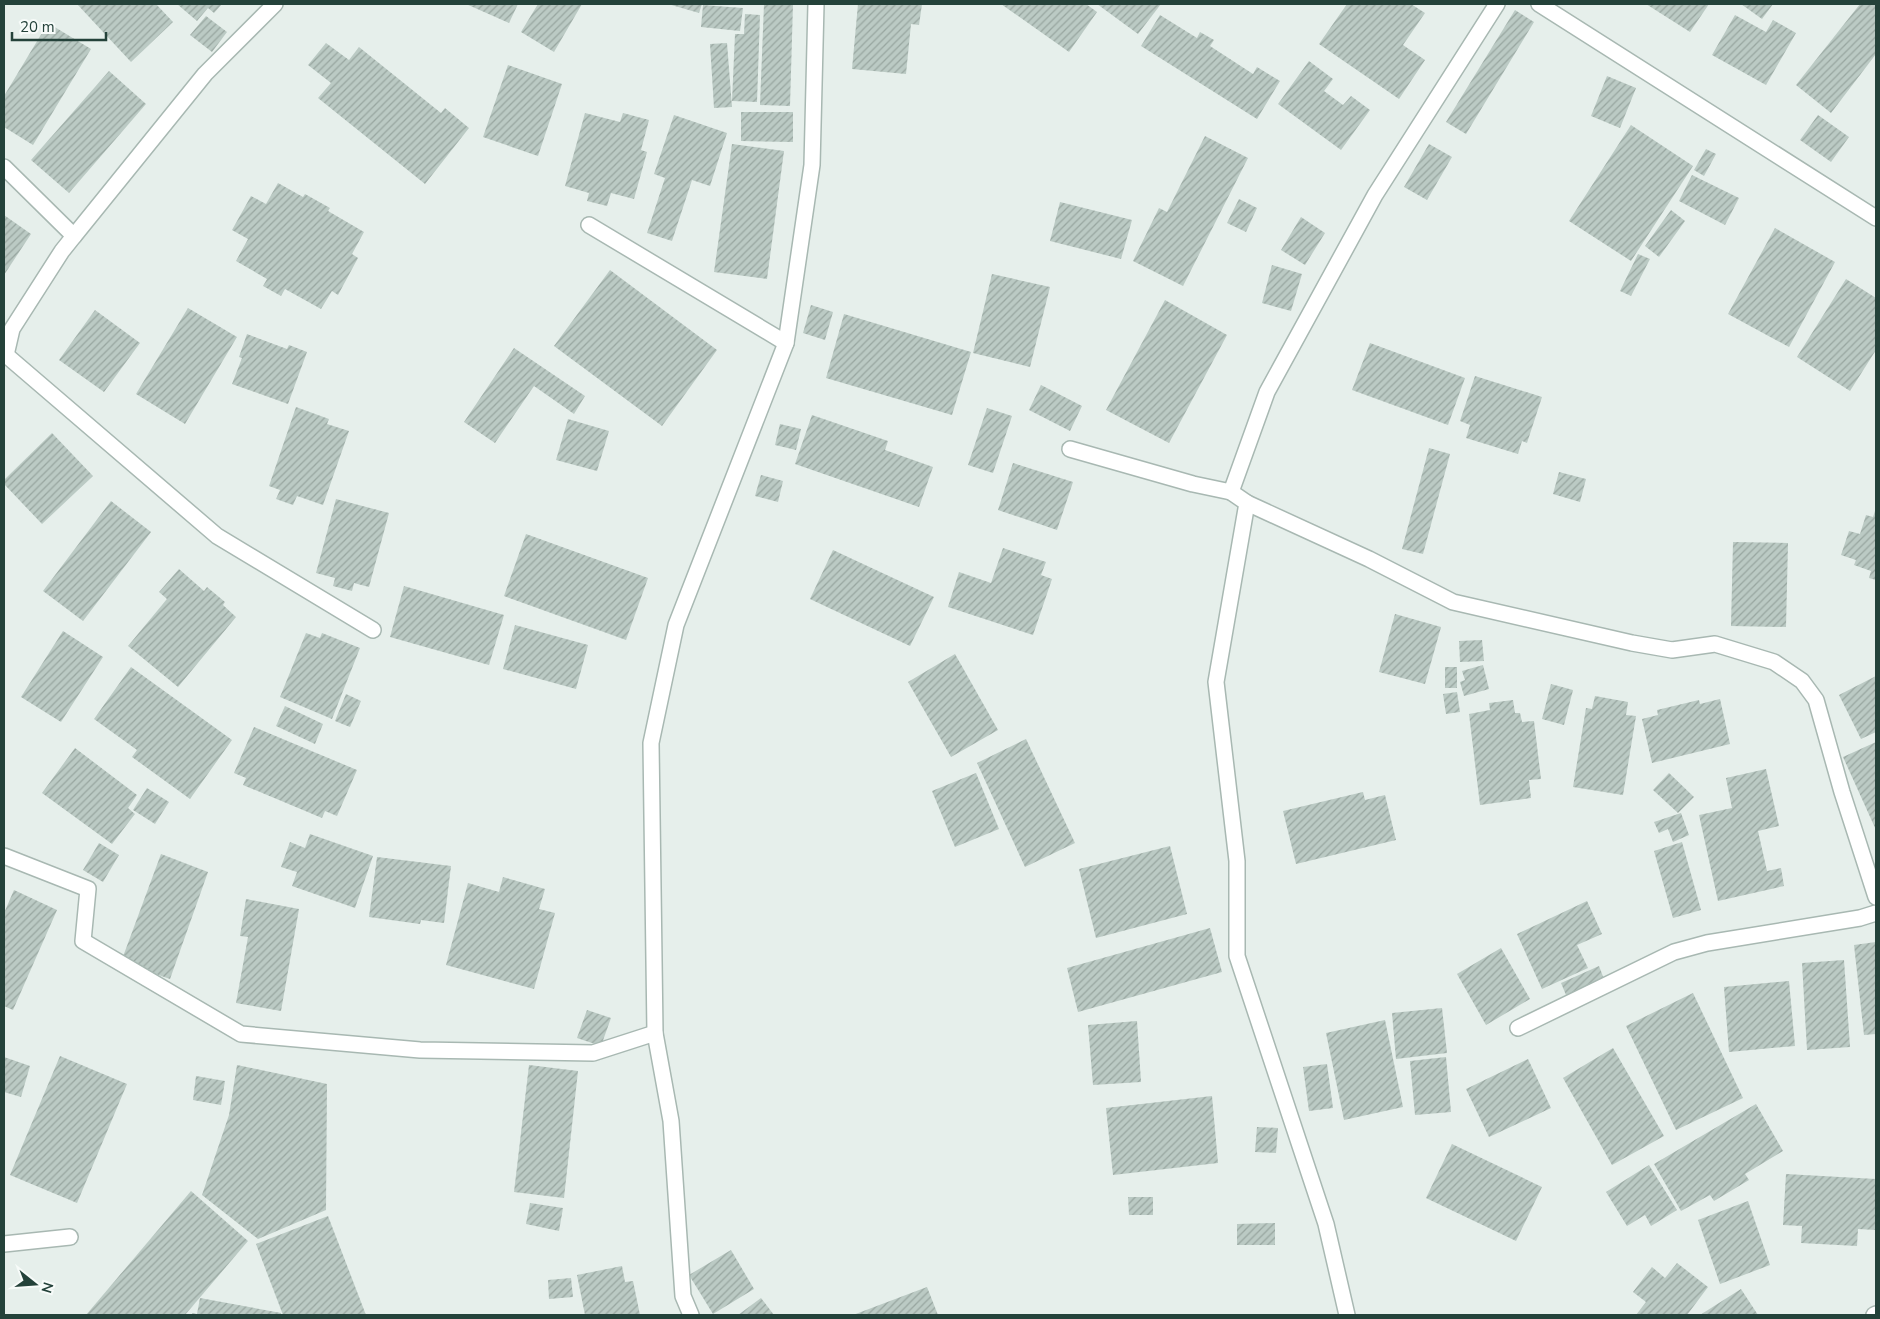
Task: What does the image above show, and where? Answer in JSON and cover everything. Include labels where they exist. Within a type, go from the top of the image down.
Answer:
[{"type":"street","points":[[275,4],[205,74],[62,251],[12,329],[5,356],[217,536],[373,630]]},
{"type":"street","points":[[691,1315],[683,1296],[671,1121],[655,1033],[651,743],[676,625],[786,343],[812,165],[816,4]]},
{"type":"street","points":[[1231,492],[1267,392],[1375,195],[1497,4]]},
{"type":"street","points":[[1539,4],[1876,218]]},
{"type":"street","points":[[4,168],[74,236]]},
{"type":"street","points":[[589,225],[786,343]]},
{"type":"street","points":[[1070,449],[1193,484],[1231,492],[1247,503],[1453,602],[1632,643],[1672,650],[1715,644],[1774,662],[1802,681],[1816,700],[1842,792],[1876,897]]},
{"type":"street","points":[[1247,503],[1216,682],[1237,861],[1237,956],[1326,1224],[1347,1315]]},
{"type":"street","points":[[4,856],[88,889],[83,941],[241,1034],[420,1050],[593,1053],[655,1033]]},
{"type":"street","points":[[1518,1028],[1674,952],[1707,943],[1860,918],[1876,913]]},
{"type":"street","points":[[4,1244],[70,1237]]},
{"type":"building","points":[[77,4],[156,4],[173,22],[131,62]]},
{"type":"building","points":[[177,4],[222,4],[214,13],[208,8],[197,21]]},
{"type":"building","points":[[466,4],[518,4],[509,23]]},
{"type":"building","points":[[538,4],[582,4],[554,52],[521,32]]},
{"type":"building","points":[[668,4],[702,4],[699,13]]},
{"type":"building","points":[[764,4],[793,4],[790,106],[760,105]]},
{"type":"building","points":[[858,4],[922,4],[919,25],[911,24],[906,74],[852,69]]},
{"type":"building","points":[[1001,4],[1086,4],[1097,12],[1069,52]]},
{"type":"building","points":[[1097,4],[1161,4],[1138,34]]},
{"type":"building","points":[[1347,4],[1411,4],[1425,13],[1403,45],[1425,60],[1399,99],[1319,44]]},
{"type":"building","points":[[1646,4],[1709,4],[1690,32]]},
{"type":"building","points":[[1741,4],[1773,4],[1762,19]]},
{"type":"building","points":[[1860,4],[1876,4],[1876,54],[1831,113],[1796,85]]},
{"type":"building","points":[[703,5],[743,8],[740,31],[701,27]]},
{"type":"building","points":[[1515,10],[1534,22],[1466,134],[1446,122]]},
{"type":"building","points":[[745,14],[760,15],[757,102],[732,101],[735,34],[744,34]]},
{"type":"building","points":[[1160,15],[1197,38],[1200,32],[1214,40],[1210,46],[1253,74],[1257,67],[1280,81],[1257,119],[1141,46]]},
{"type":"building","points":[[1735,15],[1766,32],[1773,20],[1796,33],[1766,85],[1712,55]]},
{"type":"building","points":[[206,16],[227,32],[212,52],[190,35]]},
{"type":"building","points":[[48,23],[91,49],[33,145],[4,127],[4,96]]},
{"type":"building","points":[[326,43],[349,60],[359,47],[441,113],[445,108],[469,128],[425,184],[318,98],[331,83],[308,65]]},
{"type":"building","points":[[727,43],[732,107],[714,108],[710,44]]},
{"type":"building","points":[[1309,61],[1333,79],[1324,91],[1343,105],[1351,96],[1370,110],[1341,150],[1278,104]]},
{"type":"building","points":[[508,65],[562,84],[538,156],[483,137]]},
{"type":"building","points":[[109,71],[146,104],[69,193],[31,160]]},
{"type":"building","points":[[1607,76],[1636,88],[1620,128],[1591,116]]},
{"type":"building","points":[[741,112],[793,112],[793,142],[741,141]]},
{"type":"building","points":[[585,113],[620,122],[623,113],[649,120],[641,150],[647,152],[634,199],[611,193],[607,206],[587,201],[589,193],[565,186]]},
{"type":"building","points":[[674,115],[727,133],[710,186],[692,180],[672,241],[647,233],[665,178],[654,174]]},
{"type":"building","points":[[1818,115],[1849,137],[1831,162],[1800,140]]},
{"type":"building","points":[[1631,125],[1693,166],[1631,261],[1569,221]]},
{"type":"building","points":[[1205,136],[1248,158],[1183,286],[1133,261],[1159,208],[1167,212]]},
{"type":"building","points":[[732,144],[784,151],[767,279],[714,272]]},
{"type":"building","points":[[1429,144],[1452,157],[1427,200],[1404,187]]},
{"type":"building","points":[[1706,149],[1716,154],[1704,176],[1694,170]]},
{"type":"building","points":[[1692,175],[1739,198],[1725,225],[1679,201]]},
{"type":"building","points":[[278,183],[303,197],[305,194],[330,208],[328,211],[364,232],[352,254],[358,258],[338,295],[332,291],[321,309],[285,289],[281,296],[263,286],[267,279],[236,261],[248,239],[232,230],[251,196],[266,204]]},
{"type":"building","points":[[1239,199],[1257,208],[1246,232],[1227,223]]},
{"type":"building","points":[[1060,202],[1132,220],[1121,259],[1050,241]]},
{"type":"building","points":[[1671,210],[1685,221],[1659,257],[1645,246]]},
{"type":"building","points":[[4,215],[31,234],[4,275]]},
{"type":"building","points":[[1301,217],[1325,233],[1305,265],[1281,250]]},
{"type":"building","points":[[1775,228],[1835,262],[1789,347],[1728,314]]},
{"type":"building","points":[[1638,254],[1650,259],[1631,296],[1620,291]]},
{"type":"building","points":[[1272,265],[1302,274],[1291,311],[1262,303]]},
{"type":"building","points":[[610,270],[717,350],[662,426],[554,346]]},
{"type":"building","points":[[992,274],[1050,287],[1030,367],[973,353]]},
{"type":"building","points":[[1846,279],[1876,298],[1876,350],[1850,391],[1797,357]]},
{"type":"building","points":[[1165,300],[1227,335],[1169,443],[1106,410]]},
{"type":"building","points":[[811,305],[833,312],[825,340],[803,333]]},
{"type":"building","points":[[188,308],[237,337],[185,424],[136,394]]},
{"type":"building","points":[[95,310],[140,343],[104,392],[59,360]]},
{"type":"building","points":[[844,314],[971,352],[952,415],[826,378]]},
{"type":"building","points":[[247,334],[287,349],[289,345],[307,352],[288,404],[232,384],[242,358],[239,357]]},
{"type":"building","points":[[1370,343],[1465,378],[1448,425],[1352,390]]},
{"type":"building","points":[[514,348],[585,396],[574,414],[534,386],[495,443],[464,422]]},
{"type":"building","points":[[1475,376],[1542,397],[1527,443],[1522,441],[1518,454],[1466,438],[1470,425],[1460,421]]},
{"type":"building","points":[[1041,385],[1082,406],[1070,431],[1029,410]]},
{"type":"building","points":[[296,407],[329,419],[327,424],[349,431],[323,505],[297,496],[293,505],[276,499],[280,490],[269,486]]},
{"type":"building","points":[[987,408],[1012,416],[993,473],[968,465]]},
{"type":"building","points":[[812,415],[888,441],[885,450],[933,467],[919,507],[795,464]]},
{"type":"building","points":[[568,419],[609,431],[597,471],[556,460]]},
{"type":"building","points":[[780,424],[801,429],[796,450],[775,445]]},
{"type":"building","points":[[52,433],[93,476],[42,524],[4,484],[4,480]]},
{"type":"building","points":[[1429,448],[1450,454],[1423,554],[1402,549]]},
{"type":"building","points":[[1013,463],[1073,482],[1057,530],[998,510]]},
{"type":"building","points":[[1559,472],[1586,479],[1580,502],[1553,494]]},
{"type":"building","points":[[761,475],[783,481],[778,502],[755,496]]},
{"type":"building","points":[[336,499],[389,513],[369,587],[354,583],[352,591],[333,586],[335,578],[316,573]]},
{"type":"building","points":[[111,501],[151,532],[83,621],[43,591]]},
{"type":"building","points":[[1876,508],[1876,580],[1869,578],[1871,571],[1854,565],[1856,560],[1841,555],[1849,531],[1860,534],[1866,515],[1873,517]]},
{"type":"building","points":[[526,534],[648,578],[626,640],[504,596]]},
{"type":"building","points":[[1733,542],[1788,543],[1786,627],[1731,626]]},
{"type":"building","points":[[1003,548],[1046,562],[1041,575],[1052,579],[1033,635],[948,607],[959,572],[991,583]]},
{"type":"building","points":[[833,550],[934,597],[910,646],[810,599]]},
{"type":"building","points":[[179,569],[204,591],[207,587],[225,602],[223,605],[236,617],[178,687],[128,646],[167,599],[159,592]]},
{"type":"building","points":[[404,586],[504,615],[489,665],[390,637]]},
{"type":"building","points":[[1395,614],[1441,627],[1425,684],[1379,672]]},
{"type":"building","points":[[515,625],[588,645],[576,689],[503,669]]},
{"type":"building","points":[[63,631],[103,657],[61,722],[21,697]]},
{"type":"building","points":[[306,633],[320,638],[322,633],[360,648],[332,719],[280,697]]},
{"type":"building","points":[[1482,640],[1484,661],[1460,662],[1459,641]]},
{"type":"building","points":[[955,654],[998,730],[951,757],[908,682]]},
{"type":"building","points":[[1483,665],[1489,689],[1464,696],[1460,682],[1465,680],[1462,671]]},
{"type":"building","points":[[131,667],[232,740],[190,799],[132,757],[137,750],[94,719]]},
{"type":"building","points":[[1445,667],[1457,667],[1457,688],[1445,688]]},
{"type":"building","points":[[1876,676],[1876,732],[1861,739],[1839,695]]},
{"type":"building","points":[[1551,684],[1573,690],[1564,725],[1542,719]]},
{"type":"building","points":[[1457,692],[1460,712],[1446,714],[1443,694]]},
{"type":"building","points":[[346,694],[361,701],[350,727],[335,721]]},
{"type":"building","points":[[1595,696],[1628,702],[1626,715],[1636,716],[1623,795],[1573,787],[1586,708],[1592,709]]},
{"type":"building","points":[[1720,699],[1730,744],[1652,763],[1642,719],[1658,715],[1657,710],[1699,700],[1700,704]]},
{"type":"building","points":[[1513,700],[1515,713],[1520,713],[1522,722],[1534,721],[1541,779],[1529,780],[1531,798],[1480,805],[1469,714],[1490,710],[1489,703]]},
{"type":"building","points":[[285,706],[323,724],[315,744],[276,726]]},
{"type":"building","points":[[254,727],[357,770],[337,816],[325,811],[322,818],[243,785],[246,778],[234,773]]},
{"type":"building","points":[[1026,739],[1075,843],[1025,867],[977,763]]},
{"type":"building","points":[[1876,742],[1876,830],[1843,757]]},
{"type":"building","points":[[75,748],[137,795],[128,808],[135,814],[112,844],[42,793]]},
{"type":"building","points":[[1766,769],[1779,826],[1758,831],[1767,871],[1781,868],[1784,886],[1718,901],[1699,815],[1732,808],[1726,778]]},
{"type":"building","points":[[976,773],[999,829],[955,847],[932,791]]},
{"type":"building","points":[[1669,773],[1694,797],[1678,813],[1653,790]]},
{"type":"building","points":[[147,788],[169,802],[155,824],[133,810]]},
{"type":"building","points":[[1363,792],[1365,800],[1385,795],[1396,840],[1296,864],[1283,811]]},
{"type":"building","points":[[1681,813],[1689,835],[1673,842],[1668,829],[1659,833],[1654,822]]},
{"type":"building","points":[[310,834],[373,856],[355,908],[292,886],[297,872],[281,867],[290,842],[305,848]]},
{"type":"building","points":[[1682,842],[1701,910],[1673,918],[1654,851]]},
{"type":"building","points":[[99,843],[119,855],[103,882],[83,870]]},
{"type":"building","points":[[1170,846],[1187,914],[1096,938],[1079,869]]},
{"type":"building","points":[[161,854],[208,872],[170,979],[121,962]]},
{"type":"building","points":[[377,857],[451,866],[444,923],[421,920],[420,924],[369,917]]},
{"type":"building","points":[[503,877],[545,889],[539,909],[555,913],[534,989],[446,965],[468,883],[499,892]]},
{"type":"building","points":[[14,890],[57,910],[13,1010],[4,1006],[4,913]]},
{"type":"building","points":[[246,899],[299,909],[281,1011],[236,1003],[248,937],[240,936]]},
{"type":"building","points":[[1587,901],[1602,934],[1577,945],[1588,968],[1542,989],[1517,934]]},
{"type":"building","points":[[1210,928],[1222,972],[1078,1012],[1067,968]]},
{"type":"building","points":[[1876,942],[1876,1034],[1864,1035],[1854,945]]},
{"type":"building","points":[[1501,948],[1530,999],[1486,1025],[1457,974]]},
{"type":"building","points":[[1844,960],[1850,1047],[1807,1050],[1802,963]]},
{"type":"building","points":[[1599,966],[1604,979],[1566,995],[1561,983]]},
{"type":"building","points":[[1789,981],[1795,1046],[1729,1052],[1724,987]]},
{"type":"building","points":[[1693,993],[1743,1098],[1676,1130],[1626,1026]]},
{"type":"building","points":[[1442,1008],[1447,1053],[1396,1059],[1392,1013]]},
{"type":"building","points":[[587,1010],[611,1018],[601,1046],[577,1038]]},
{"type":"building","points":[[1385,1020],[1403,1107],[1344,1120],[1326,1033]]},
{"type":"building","points":[[1137,1021],[1141,1082],[1093,1085],[1088,1025]]},
{"type":"building","points":[[1613,1048],[1664,1136],[1612,1165],[1563,1078]]},
{"type":"building","points":[[60,1056],[127,1084],[77,1203],[10,1175]]},
{"type":"building","points":[[4,1057],[30,1066],[21,1097],[4,1092]]},
{"type":"building","points":[[1446,1057],[1451,1112],[1415,1115],[1410,1061]]},
{"type":"building","points":[[1528,1059],[1551,1108],[1489,1137],[1466,1089]]},
{"type":"building","points":[[1327,1064],[1333,1108],[1309,1111],[1303,1067]]},
{"type":"building","points":[[237,1065],[327,1084],[326,1210],[258,1239],[202,1195],[229,1115]]},
{"type":"building","points":[[529,1065],[578,1071],[564,1198],[514,1192]]},
{"type":"building","points":[[196,1076],[225,1081],[221,1105],[193,1100]]},
{"type":"building","points":[[1212,1096],[1218,1163],[1113,1175],[1106,1108]]},
{"type":"building","points":[[1756,1104],[1783,1151],[1745,1174],[1749,1180],[1714,1201],[1710,1195],[1681,1211],[1654,1164]]},
{"type":"building","points":[[1257,1127],[1278,1128],[1276,1153],[1255,1152]]},
{"type":"building","points":[[1452,1144],[1542,1187],[1516,1241],[1426,1198]]},
{"type":"building","points":[[1649,1165],[1677,1210],[1651,1226],[1645,1215],[1627,1226],[1606,1192]]},
{"type":"building","points":[[1786,1174],[1876,1179],[1875,1230],[1858,1229],[1857,1246],[1801,1243],[1802,1226],[1783,1225]]},
{"type":"building","points":[[191,1191],[248,1241],[185,1315],[86,1315]]},
{"type":"building","points":[[1128,1197],[1153,1197],[1153,1215],[1129,1215]]},
{"type":"building","points":[[1748,1201],[1770,1265],[1720,1284],[1698,1220]]},
{"type":"building","points":[[530,1203],[563,1208],[559,1231],[526,1224]]},
{"type":"building","points":[[328,1216],[366,1315],[283,1315],[256,1244]]},
{"type":"building","points":[[1275,1223],[1275,1245],[1237,1245],[1237,1224]]},
{"type":"building","points":[[731,1250],[754,1289],[713,1314],[689,1275]]},
{"type":"building","points":[[1677,1263],[1708,1287],[1687,1315],[1636,1315],[1646,1302],[1633,1292],[1652,1267],[1665,1278]]},
{"type":"building","points":[[622,1266],[625,1282],[633,1281],[640,1315],[585,1315],[577,1275]]},
{"type":"building","points":[[571,1278],[573,1297],[549,1299],[548,1280]]},
{"type":"building","points":[[927,1287],[938,1315],[853,1315]]},
{"type":"building","points":[[1741,1289],[1758,1315],[1700,1315]]},
{"type":"building","points":[[200,1298],[281,1313],[281,1315],[192,1315],[192,1313],[197,1314]]},
{"type":"building","points":[[761,1298],[774,1315],[738,1315]]}]
